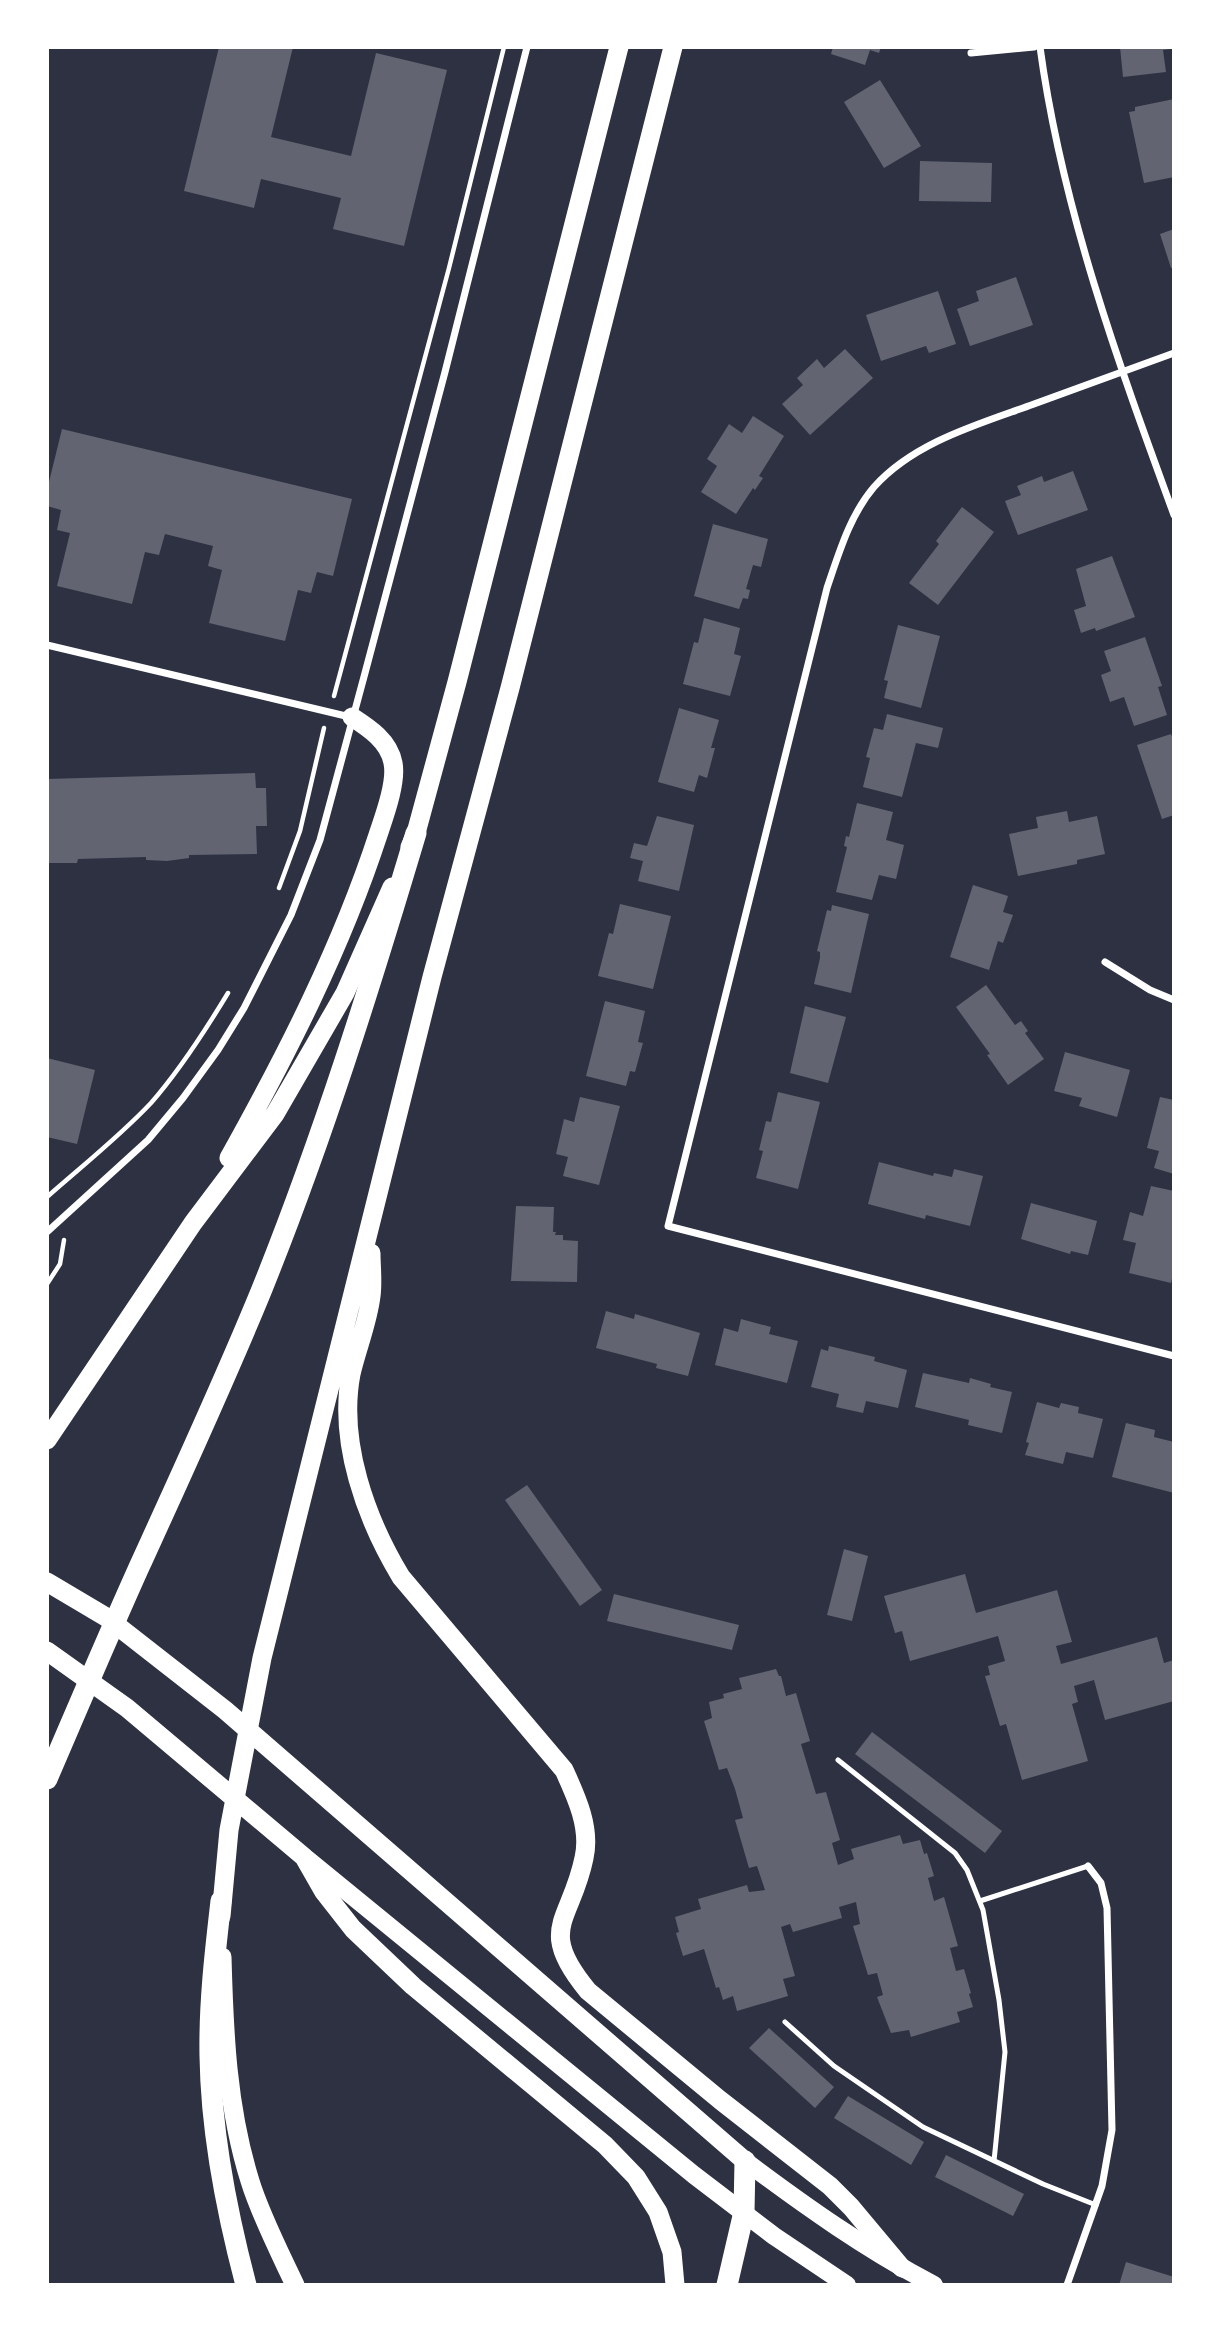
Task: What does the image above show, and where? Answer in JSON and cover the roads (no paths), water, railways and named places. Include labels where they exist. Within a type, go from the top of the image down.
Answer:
[{"type":"highway","points":[[47,1779],[139,1567],[213,1408],[304,1181],[367,999],[461,669],[619,47]]},
{"type":"highway","points":[[246,2285],[225,2188],[210,2058],[211,1995],[229,1830],[262,1658],[370,1224],[673,47]]},
{"type":"highway","points":[[193,1223],[276,1074],[326,969],[368,864],[385,813],[393,780],[393,763],[374,730],[352,717]]},
{"type":"highway","points":[[49,1437],[193,1223],[275,1114],[345,993],[416,833]]},
{"type":"highway","points":[[370,1224],[371,1296],[351,1375],[348,1400],[353,1461],[381,1544],[401,1577],[564,1770],[578,1800],[584,1831],[585,1856],[563,1919],[561,1951],[573,1974],[588,1992],[830,2186],[902,2268]]},
{"type":"highway","points":[[47,1582],[106,1617],[225,1710],[746,2161],[744,2213],[727,2285]]},
{"type":"highway","points":[[47,1651],[127,1708],[304,1857],[324,1892],[353,1929],[413,1986],[605,2145],[636,2177],[658,2212],[668,2235],[676,2285]]},
{"type":"highway","points":[[221,1901],[226,2049],[232,2108],[250,2182],[295,2285]]},
{"type":"main road","points":[[304,1857],[683,2166],[744,2213],[847,2285]]},
{"type":"main road","points":[[746,2161],[795,2198],[902,2268],[933,2285]]},
{"type":"street","points":[[47,1232],[148,1140],[197,1079],[244,1008],[291,915],[320,840],[445,372],[527,47]]},
{"type":"street","points":[[971,53],[1034,47]]},
{"type":"street","points":[[1040,47],[1048,102],[1076,226],[1122,372],[1174,515]]},
{"type":"street","points":[[1174,353],[950,435],[926,448],[874,487],[848,530],[827,588],[668,1226],[1174,1356]]},
{"type":"street","points":[[47,645],[352,717]]},
{"type":"street","points":[[1105,962],[1150,990],[1174,1000]]},
{"type":"street","points":[[1068,2285],[1096,2204],[1112,2130],[1107,1908],[1101,1883],[1088,1866]]},
{"type":"lane","points":[[838,1760],[955,1853],[967,1870],[980,1902],[999,2000],[1004,2052],[994,2161]]},
{"type":"lane","points":[[980,1902],[1088,1866]]},
{"type":"lane","points":[[785,2022],[834,2066],[923,2127],[1043,2184],[1096,2204]]}]
